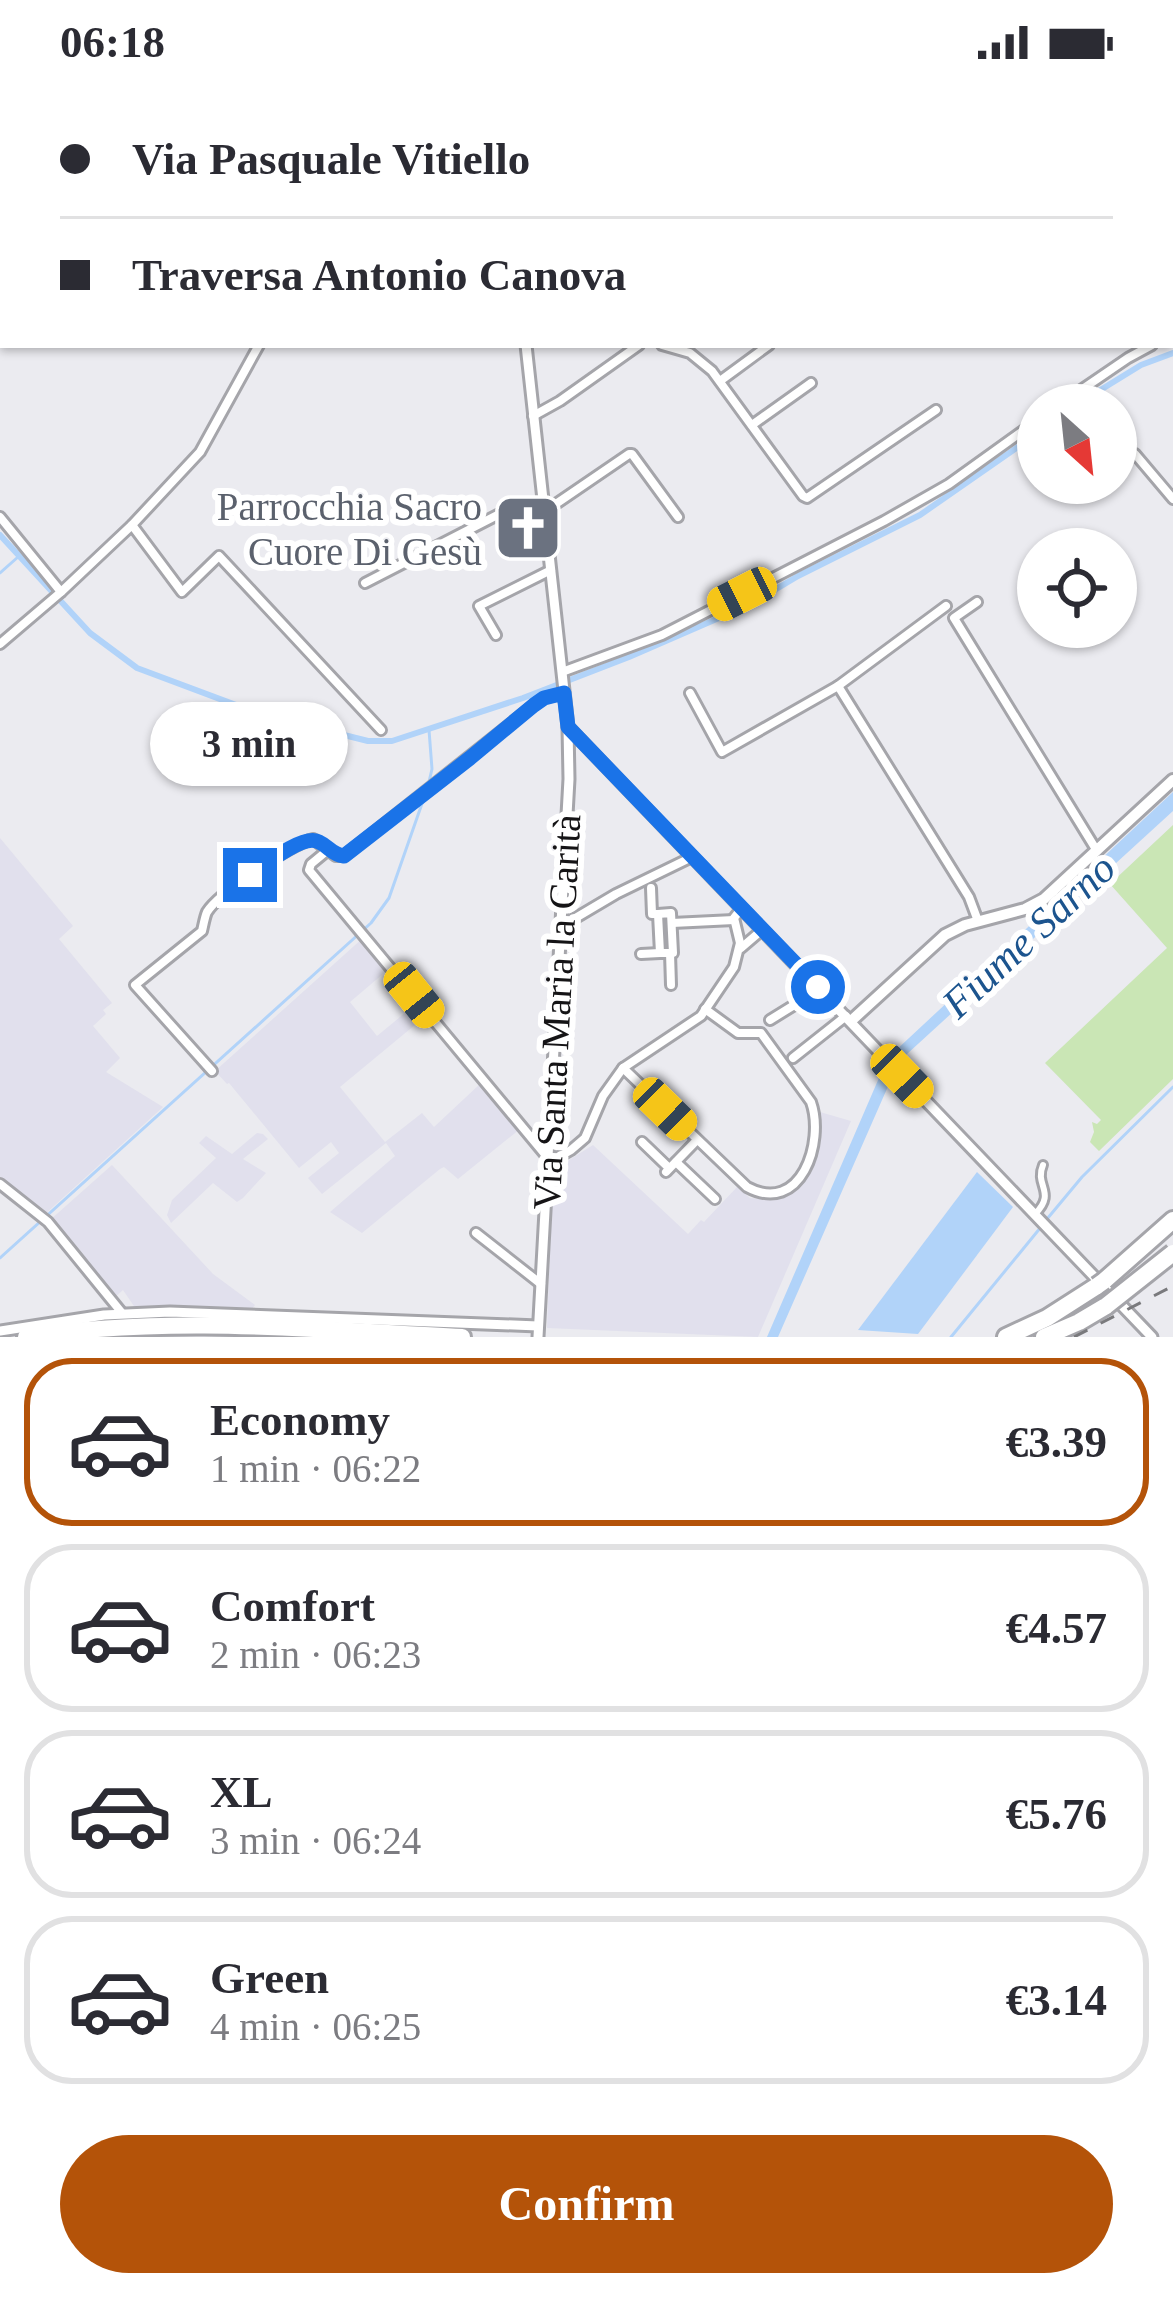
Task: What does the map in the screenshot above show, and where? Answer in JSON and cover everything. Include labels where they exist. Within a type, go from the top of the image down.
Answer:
[{"type":"highway","points":[[1044,1337],[1079,1322],[1124,1265],[1173,1215]]},
{"type":"highway","points":[[1029,1337],[1074,1313],[1173,1235]]},
{"type":"highway","points":[[1006,1337],[1173,1253]]},
{"type":"highway","points":[[26,1337],[108,1327],[194,1324],[462,1337]]},
{"type":"highway","points":[[86,1337],[167,1332],[315,1337]]},
{"type":"main road","points":[[849,1018],[945,934],[1012,914],[1053,892],[1173,779]]},
{"type":"street","points":[[0,644],[132,525],[200,452],[257,348]]},
{"type":"street","name":"Via Santa Maria la Carità","points":[[526,348],[568,727],[569,779],[538,1332]]},
{"type":"street","points":[[533,416],[634,348]]},
{"type":"street","points":[[674,348],[699,358],[807,498],[937,410]]},
{"type":"street","points":[[719,381],[765,348]]},
{"type":"street","points":[[1090,384],[1146,348]]},
{"type":"street","points":[[752,425],[812,383]]},
{"type":"street","points":[[210,1069],[135,985],[202,931],[214,905],[272,860],[310,839],[344,856],[563,682],[884,521],[949,484],[1017,435]]},
{"type":"street","points":[[365,583],[513,508],[544,507],[628,454],[678,518]]},
{"type":"street","points":[[1137,456],[1173,499]]},
{"type":"street","points":[[0,518],[57,595]]},
{"type":"street","points":[[132,525],[182,592],[219,556],[381,730]]},
{"type":"street","points":[[496,635],[479,605],[551,570]]},
{"type":"street","points":[[976,602],[954,618],[1097,851]]},
{"type":"street","points":[[690,693],[722,752],[838,686],[946,606]]},
{"type":"street","points":[[838,686],[969,897],[978,922]]},
{"type":"street","points":[[568,727],[742,909],[758,933],[849,1018],[1152,1337]]},
{"type":"street","points":[[328,850],[309,870],[548,1161],[585,1138],[603,1096],[623,1068],[692,1024],[705,1010],[733,971],[740,949],[734,920]]},
{"type":"street","points":[[562,926],[692,857]]},
{"type":"street","points":[[641,954],[673,952],[671,913],[652,914],[651,888]]},
{"type":"street","points":[[734,920],[742,909]]},
{"type":"street","points":[[658,914],[671,985]]},
{"type":"street","points":[[672,923],[734,920]]},
{"type":"street","points":[[738,933],[745,938],[758,933]]},
{"type":"street","points":[[740,949],[758,933]]},
{"type":"street","points":[[770,1020],[818,987]]},
{"type":"street","points":[[623,1068],[747,1187],[773,1194],[792,1187],[806,1171],[815,1120],[805,1091],[763,1035],[738,1033],[705,1010]]},
{"type":"street","points":[[793,1058],[849,1018]]},
{"type":"street","points":[[670,1167],[697,1139]]},
{"type":"street","points":[[642,1142],[715,1199]]},
{"type":"street","points":[[1041,1220],[1046,1195],[1042,1165]]},
{"type":"street","points":[[0,1184],[48,1222],[123,1315]]},
{"type":"street","points":[[476,1233],[541,1284]]},
{"type":"street","points":[[0,1331],[170,1312],[538,1332]]},
{"type":"shaded area","points":[[0,838],[73,926],[59,939],[112,1003],[93,1026],[120,1058],[106,1072],[163,1107],[44,1215],[0,1181]]},
{"type":"shaded area","points":[[364,937],[390,968],[350,1002],[377,1036],[417,1003],[427,1015],[340,1087],[385,1142],[422,1113],[434,1127],[481,1083],[520,1129],[458,1179],[444,1167],[440,1169],[362,1233],[330,1212],[395,1156],[386,1143],[322,1194],[308,1178],[339,1153],[331,1142],[299,1168],[215,1071]]},
{"type":"shaded area","points":[[820,1112],[851,1121],[758,1337],[547,1328],[553,1170],[593,1145],[688,1234],[737,1187],[750,1198],[774,1200],[801,1186],[812,1164]]},
{"type":"shaded area","points":[[257,1133],[268,1139],[243,1159],[266,1173],[243,1198],[237,1202],[213,1183],[171,1223],[167,1215],[172,1200],[216,1158],[199,1143],[206,1136],[232,1154]]},
{"type":"shaded area","points":[[112,1165],[213,1274],[255,1305],[251,1310],[136,1309],[123,1290],[114,1298],[49,1221]]},
{"type":"green space","points":[[1173,825],[1173,1079],[1099,1151],[1090,1142],[1092,1122],[1101,1120],[1045,1063],[1167,948],[1110,884]]},
{"type":"water","name":"Fiume Sarno","points":[[1173,792],[1173,811],[907,1054],[893,1075],[778,1337],[767,1337],[885,1064]]},
{"type":"water","points":[[977,1172],[1013,1207],[918,1334],[858,1330]]},
{"type":"waterway","points":[[1110,384],[1173,353]]},
{"type":"waterway","points":[[0,535],[90,633],[137,668],[260,714],[368,741],[392,741],[523,698],[751,604],[920,515],[1017,448]]},
{"type":"waterway","points":[[0,573],[18,557]]},
{"type":"waterway","points":[[428,786],[432,769],[429,730]]},
{"type":"waterway","points":[[0,1258],[371,923],[389,898],[425,795]]},
{"type":"waterway","points":[[1047,1219],[1082,1177],[1173,1087]]},
{"type":"waterway","points":[[951,1337],[1041,1227]]},
{"type":"railway","points":[[1074,1337],[1173,1286]]},
{"type":"place","name":"Parrocchia Sacro Cuore Di Gesù","points":[[528,528]]},
{"type":"route","points":[[250,875],[310,839],[344,856],[534,705],[564,693],[568,727],[818,987]]}]
